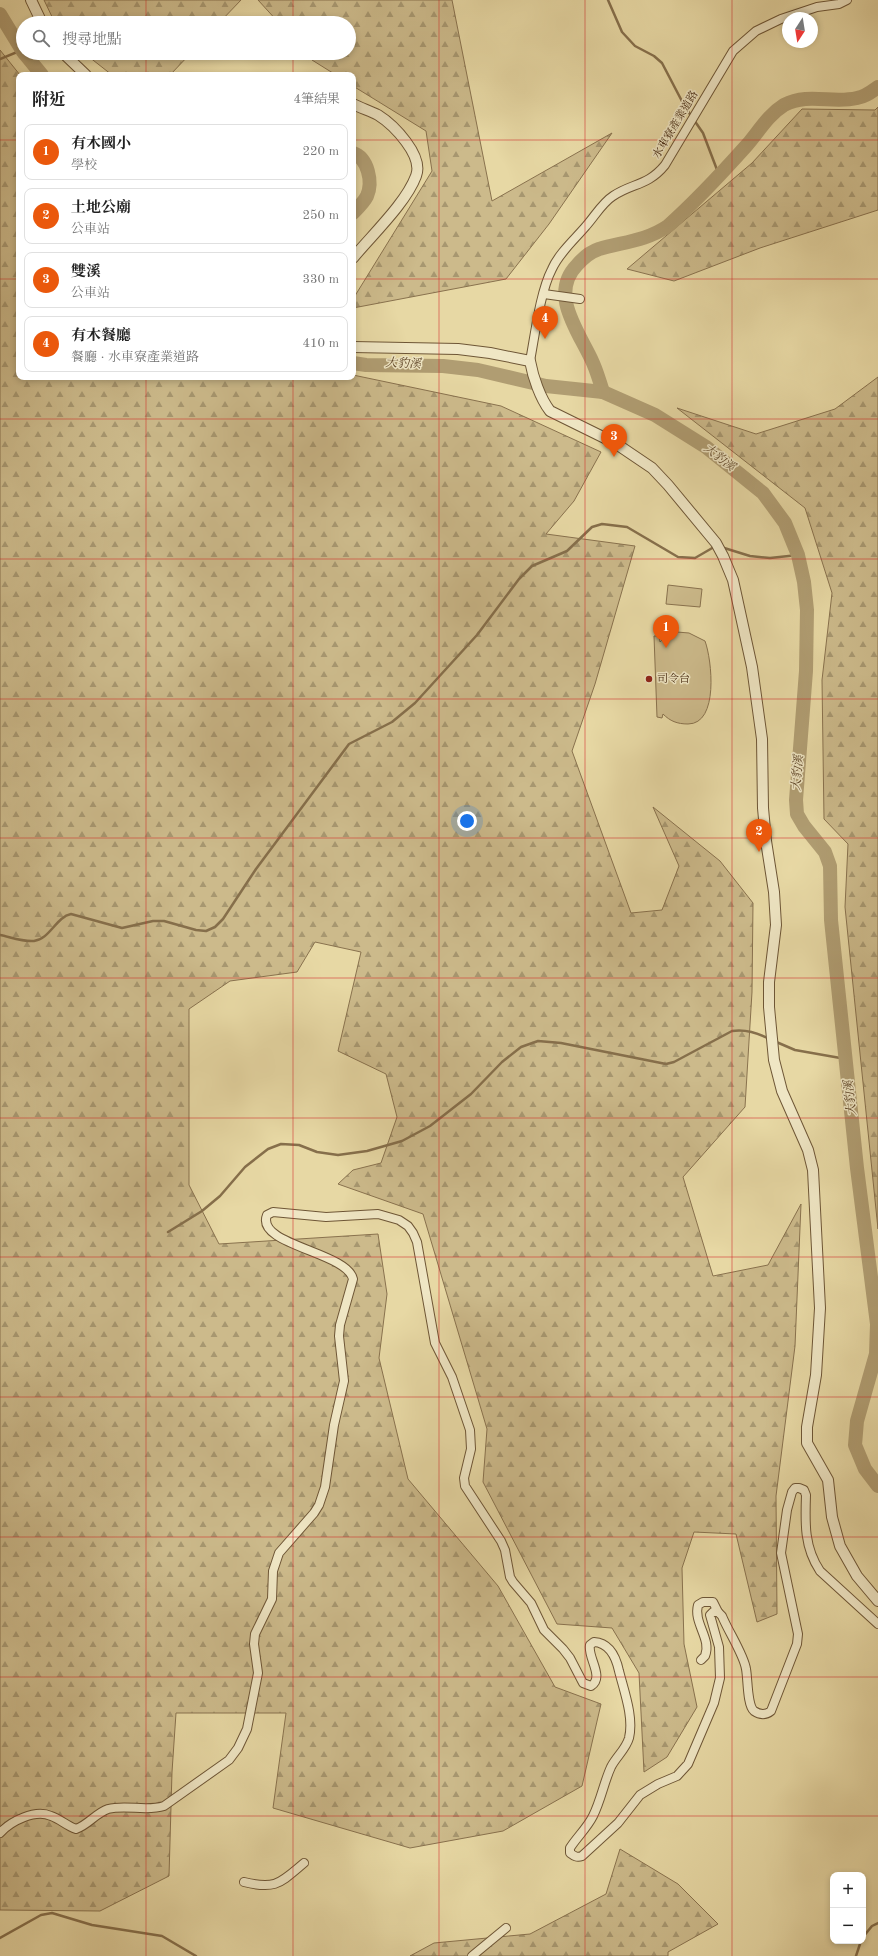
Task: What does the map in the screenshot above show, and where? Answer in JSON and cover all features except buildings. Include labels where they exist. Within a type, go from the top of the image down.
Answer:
[{"type":"street","points":[[31,0],[39,16]]},
{"type":"street","name":"水車寮產業道路","points":[[531,366],[547,294],[549,277],[556,262],[608,201],[619,193],[650,180],[665,166],[733,51],[756,31],[781,19],[817,7],[839,4],[847,0]]},
{"type":"street","points":[[70,60],[83,72]]},
{"type":"street","points":[[356,105],[379,115],[411,148],[418,162],[417,175],[404,197],[356,254]]},
{"type":"street","points":[[547,294],[580,298]]},
{"type":"street","points":[[356,347],[458,349],[490,353],[531,366],[545,405],[556,415],[615,443],[652,468],[716,543],[728,568],[739,601],[752,667],[762,739],[766,841],[774,892],[776,925],[769,982],[769,1007],[774,1060],[782,1091],[808,1150],[813,1170],[820,1308],[816,1375],[807,1443],[828,1480],[832,1517],[840,1546],[857,1576],[878,1601]]},
{"type":"street","points":[[0,1833],[5,1828],[20,1819],[35,1814],[50,1815],[76,1829],[107,1809],[129,1807],[153,1809],[164,1806],[229,1760],[244,1738],[258,1673],[254,1644],[255,1634],[272,1599],[273,1571],[276,1561],[279,1554],[316,1509],[325,1487],[334,1425],[344,1381],[339,1336],[340,1325],[353,1279],[352,1273],[341,1265],[283,1239],[271,1231],[266,1226],[264,1221],[267,1215],[272,1212],[326,1217],[378,1214],[390,1216],[408,1226],[417,1242],[437,1349],[452,1376],[470,1430],[471,1449],[464,1478],[464,1486],[501,1541],[505,1550],[510,1576],[513,1582],[531,1603],[544,1630],[570,1658],[583,1684],[591,1686],[594,1684],[596,1678],[589,1650],[590,1645],[594,1642],[600,1642],[612,1652],[617,1663],[627,1702],[629,1716],[629,1738],[612,1765],[593,1816],[570,1848],[570,1853],[574,1856],[582,1856],[608,1833],[640,1795],[658,1784],[677,1776],[688,1764],[714,1703],[720,1678],[719,1647],[710,1615],[713,1612],[718,1612]]},
{"type":"street","points":[[701,1660],[705,1656],[706,1646],[697,1616],[698,1605],[703,1602],[713,1602],[718,1612],[722,1616],[743,1659],[746,1668],[751,1706],[754,1711],[761,1714],[768,1714],[771,1711],[798,1639],[797,1621],[781,1553],[792,1492],[795,1488],[804,1490],[806,1495],[805,1530],[809,1550],[820,1571],[878,1624]]},
{"type":"street","points":[[244,1882],[262,1887],[270,1885],[286,1878],[304,1863]]},
{"type":"street","points":[[472,1956],[506,1928]]},
{"type":"green space","points":[[44,0],[241,0],[226,16],[52,16]]},
{"type":"green space","points":[[258,0],[452,0],[492,201],[612,133],[549,224],[506,279],[356,307],[356,294],[432,171],[426,131],[356,88],[356,72],[331,72],[312,60],[356,60],[356,16],[273,16]]},
{"type":"green space","points":[[0,50],[18,72],[16,72],[16,380],[356,380],[356,376],[501,406],[601,452],[574,501],[546,534],[635,546],[595,684],[572,751],[631,913],[662,910],[679,866],[653,807],[720,861],[753,903],[752,992],[745,1107],[683,1177],[713,1276],[768,1265],[801,1204],[795,1346],[776,1496],[777,1614],[757,1622],[736,1534],[694,1532],[682,1568],[684,1644],[697,1707],[667,1757],[644,1772],[639,1673],[612,1628],[557,1624],[483,1482],[487,1429],[423,1214],[338,1184],[353,1170],[381,1163],[397,1117],[386,1074],[338,1051],[361,952],[315,942],[297,972],[230,981],[189,1009],[189,1185],[219,1244],[378,1234],[387,1294],[379,1358],[408,1479],[498,1586],[555,1687],[601,1704],[582,1786],[503,1831],[410,1848],[273,1808],[286,1713],[176,1713],[172,1772],[169,1876],[100,1911],[0,1910]]},
{"type":"green space","points":[[93,60],[184,60],[173,72],[108,72]]},
{"type":"green space","points":[[878,107],[878,210],[760,248],[674,281],[627,269],[752,163],[802,109],[875,110]]},
{"type":"green space","points":[[878,377],[878,1229],[845,907],[848,844],[824,819],[822,680],[832,593],[805,508],[677,408],[756,434],[835,409]]},
{"type":"green space","points":[[668,585],[702,589],[700,607],[666,604]]},
{"type":"green space","points":[[677,632],[689,633],[705,641],[710,662],[711,690],[709,703],[705,714],[698,721],[688,724],[674,722],[663,714],[662,718],[657,717],[654,636],[659,636],[660,642],[668,634]]},
{"type":"green space","points":[[620,1849],[678,1884],[718,1924],[668,1952],[668,1956],[410,1956],[434,1943],[530,1934],[606,1894]]},
{"type":"waterway","points":[[608,0],[622,32],[635,46],[654,56],[662,63],[685,107],[703,133],[719,175]]},
{"type":"waterway","name":"大豹溪","points":[[0,14],[16,40]]},
{"type":"waterway","points":[[0,59],[16,52]]},
{"type":"waterway","name":"大豹溪","points":[[30,60],[40,72]]},
{"type":"waterway","points":[[603,392],[594,366],[569,314],[566,301],[565,289],[569,277],[579,262],[596,250],[643,238],[668,226],[709,187],[747,145],[768,118],[784,105],[802,99],[839,100],[860,97],[868,94],[878,87]]},
{"type":"waterway","name":"大豹溪","points":[[356,155],[366,165],[369,178],[369,190],[367,196],[356,210]]},
{"type":"waterway","name":"大豹溪","points":[[356,363],[366,365],[443,366],[478,370],[546,386],[603,392],[655,415],[706,447],[763,493],[785,523],[798,555],[804,582],[807,610],[806,671],[796,800],[797,814],[804,826],[825,852],[830,866],[831,920],[857,1168],[877,1324],[876,1354],[857,1421],[855,1445],[865,1469],[878,1486]]},
{"type":"waterway","points":[[0,935],[25,941],[34,941],[40,939],[61,919],[71,914],[122,928],[153,921],[164,921],[196,930],[206,931],[215,927],[223,919],[256,869],[349,744],[392,722],[415,703],[477,635],[519,579],[532,566],[567,551],[592,527],[602,524],[627,527],[678,557],[695,558],[714,547]]},
{"type":"waterway","points":[[721,547],[750,556],[770,558],[798,555]]},
{"type":"waterway","points":[[168,1232],[202,1211],[220,1196],[245,1167],[268,1149],[281,1144],[299,1145],[317,1152],[338,1155],[367,1151],[402,1141],[430,1126],[471,1094],[502,1062],[521,1047],[538,1041],[561,1043],[666,1064],[674,1062],[732,1031],[751,1032],[770,1039]]},
{"type":"waterway","points":[[774,1041],[795,1050],[846,1059]]},
{"type":"waterway","points":[[0,1938],[41,1915],[52,1913],[92,1925],[162,1936],[196,1956]]},
{"type":"waterway","points":[[866,1933],[872,1926],[878,1923]]},
{"type":"waterway","points":[[856,1956],[860,1944]]},
{"type":"place","name":"有木餐廳","points":[[545,339]]},
{"type":"place","name":"雙溪","points":[[614,457]]},
{"type":"place","name":"有木國小","points":[[666,648]]},
{"type":"place","name":"司令台","points":[[649,679]]},
{"type":"place","name":"土地公廟","points":[[759,852]]}]
